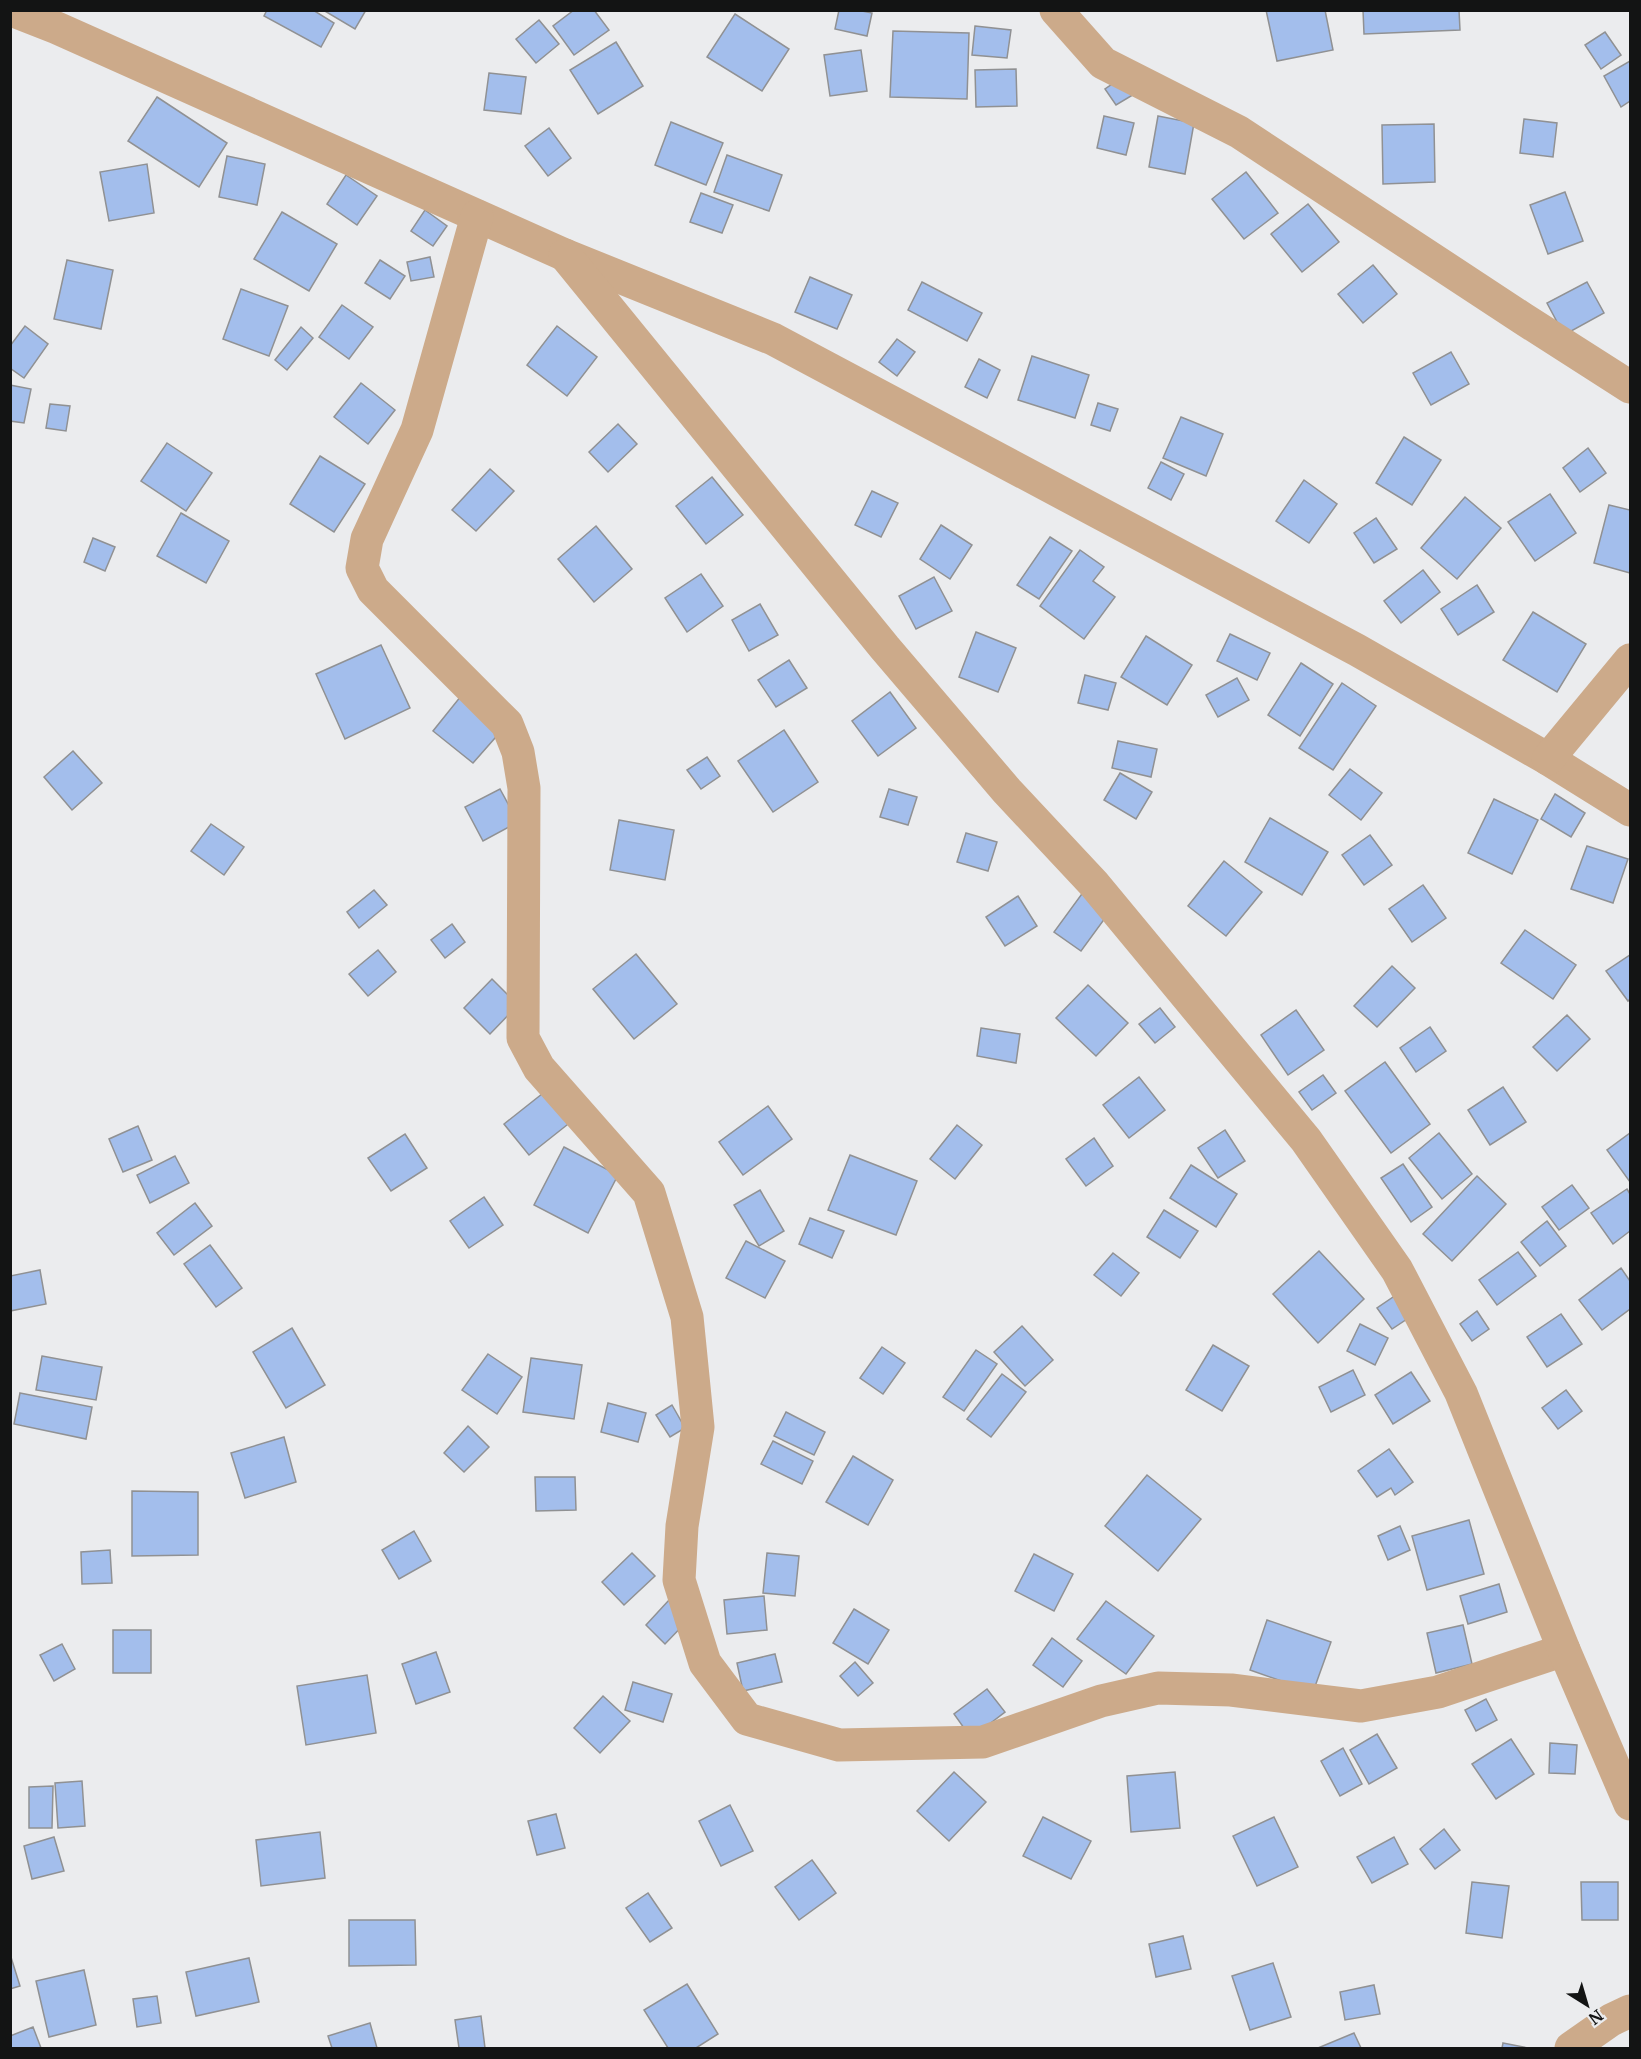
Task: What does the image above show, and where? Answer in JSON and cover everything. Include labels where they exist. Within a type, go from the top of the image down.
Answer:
[{"type":"street","points":[[11,10],[61,19],[477,216],[565,255],[773,339],[1357,650],[1548,759],[1630,810]]},
{"type":"street","points":[[1056,10],[1103,63],[1239,132],[1630,387]]},
{"type":"street","points":[[477,216],[417,430],[368,539],[362,568],[373,590],[507,724],[518,752],[524,788],[523,1038],[538,1068],[650,1193],[687,1317],[698,1427],[682,1526],[679,1580],[705,1663],[733,1701],[747,1719],[839,1745],[983,1742],[1101,1701],[1158,1688],[1231,1690],[1361,1706],[1438,1692],[1564,1650]]},
{"type":"street","points":[[565,255],[885,648],[1007,791],[1094,884],[1306,1140],[1397,1270],[1461,1393],[1564,1650],[1630,1804]]},
{"type":"street","points":[[1548,759],[1630,660]]},
{"type":"street","points":[[1571,2049],[1611,2020],[1630,2011]]},
{"type":"building","points":[[267,10],[313,10],[334,23],[321,47],[264,16]]},
{"type":"building","points":[[323,10],[366,10],[355,29]]},
{"type":"building","points":[[574,10],[594,10],[609,30],[574,55],[553,26]]},
{"type":"building","points":[[839,10],[872,13],[867,36],[835,29]]},
{"type":"building","points":[[1266,10],[1325,10],[1333,50],[1277,61]]},
{"type":"building","points":[[1363,10],[1459,10],[1460,30],[1364,34]]},
{"type":"building","points":[[735,14],[789,49],[762,91],[707,57]]},
{"type":"building","points":[[539,20],[559,44],[536,63],[516,39]]},
{"type":"building","points":[[975,26],[1011,30],[1007,58],[972,55]]},
{"type":"building","points":[[893,31],[969,33],[967,99],[890,97]]},
{"type":"building","points":[[1605,32],[1621,55],[1601,69],[1585,45]]},
{"type":"building","points":[[616,42],[643,86],[598,114],[570,70]]},
{"type":"building","points":[[861,50],[867,91],[830,96],[824,55]]},
{"type":"building","points":[[1630,61],[1630,101],[1621,107],[1604,76]]},
{"type":"building","points":[[1016,69],[1017,106],[976,107],[975,70]]},
{"type":"building","points":[[489,73],[526,77],[521,114],[484,110]]},
{"type":"building","points":[[1124,76],[1136,93],[1116,105],[1105,89]]},
{"type":"building","points":[[157,97],[227,143],[199,187],[128,141]]},
{"type":"building","points":[[1104,116],[1134,123],[1126,155],[1097,148]]},
{"type":"building","points":[[1158,116],[1194,123],[1185,174],[1149,167]]},
{"type":"building","points":[[1524,119],[1557,123],[1553,157],[1520,153]]},
{"type":"building","points":[[671,122],[723,143],[706,185],[655,165]]},
{"type":"building","points":[[1434,124],[1435,182],[1383,184],[1382,125]]},
{"type":"building","points":[[549,128],[571,158],[548,176],[525,146]]},
{"type":"building","points":[[727,155],[782,175],[769,211],[714,192]]},
{"type":"building","points":[[227,156],[265,164],[257,205],[219,197]]},
{"type":"building","points":[[147,164],[154,213],[109,221],[100,172]]},
{"type":"building","points":[[1246,172],[1278,213],[1244,239],[1212,199]]},
{"type":"building","points":[[346,175],[377,196],[357,225],[327,204]]},
{"type":"building","points":[[1565,192],[1583,241],[1548,254],[1530,205]]},
{"type":"building","points":[[701,193],[733,205],[722,233],[690,222]]},
{"type":"building","points":[[1308,204],[1339,242],[1302,272],[1271,234]]},
{"type":"building","points":[[425,210],[447,226],[433,246],[411,231]]},
{"type":"building","points":[[282,212],[337,244],[309,291],[254,259]]},
{"type":"building","points":[[430,257],[434,277],[411,281],[407,262]]},
{"type":"building","points":[[67,260],[113,270],[101,329],[54,319]]},
{"type":"building","points":[[380,260],[405,276],[390,299],[365,283]]},
{"type":"building","points":[[1373,265],[1397,294],[1363,323],[1338,294]]},
{"type":"building","points":[[810,277],[852,295],[837,329],[795,312]]},
{"type":"building","points":[[922,282],[982,313],[967,341],[908,310]]},
{"type":"building","points":[[1587,282],[1604,313],[1564,335],[1547,303]]},
{"type":"building","points":[[241,289],[288,306],[269,356],[223,339]]},
{"type":"building","points":[[342,305],[373,327],[349,359],[319,337]]},
{"type":"building","points":[[25,326],[48,344],[24,378],[10,368],[10,346]]},
{"type":"building","points":[[557,326],[597,357],[567,396],[527,365]]},
{"type":"building","points":[[301,327],[313,338],[287,370],[275,360]]},
{"type":"building","points":[[897,339],[915,352],[897,376],[879,362]]},
{"type":"building","points":[[1451,352],[1469,384],[1431,405],[1413,373]]},
{"type":"building","points":[[1032,356],[1089,375],[1075,418],[1018,400]]},
{"type":"building","points":[[979,359],[1000,370],[987,398],[965,387]]},
{"type":"building","points":[[361,383],[395,410],[368,444],[334,417]]},
{"type":"building","points":[[10,385],[31,389],[24,423],[10,421]]},
{"type":"building","points":[[1098,403],[1118,409],[1110,431],[1091,425]]},
{"type":"building","points":[[50,404],[70,406],[66,431],[46,428]]},
{"type":"building","points":[[1181,417],[1223,434],[1206,476],[1163,458]]},
{"type":"building","points":[[618,424],[637,444],[608,472],[589,452]]},
{"type":"building","points":[[1404,437],[1441,460],[1412,505],[1376,483]]},
{"type":"building","points":[[167,443],[212,473],[186,511],[141,481]]},
{"type":"building","points":[[1588,448],[1606,473],[1580,492],[1563,468]]},
{"type":"building","points":[[320,456],[365,484],[334,532],[290,504]]},
{"type":"building","points":[[1161,462],[1184,474],[1171,500],[1148,488]]},
{"type":"building","points":[[490,469],[514,491],[476,531],[452,510]]},
{"type":"building","points":[[712,477],[743,515],[706,544],[676,506]]},
{"type":"building","points":[[1304,480],[1337,504],[1309,543],[1276,521]]},
{"type":"building","points":[[872,491],[898,503],[881,537],[855,525]]},
{"type":"building","points":[[1550,494],[1576,533],[1535,561],[1508,522]]},
{"type":"building","points":[[1465,497],[1501,528],[1457,579],[1421,548]]},
{"type":"building","points":[[1609,505],[1630,510],[1630,573],[1594,563]]},
{"type":"building","points":[[181,513],[229,541],[206,583],[157,556]]},
{"type":"building","points":[[1376,518],[1397,549],[1374,563],[1354,533]]},
{"type":"building","points":[[941,525],[972,545],[950,579],[920,559]]},
{"type":"building","points":[[596,526],[632,569],[594,602],[558,559]]},
{"type":"building","points":[[1050,537],[1072,551],[1039,599],[1017,585]]},
{"type":"building","points":[[93,538],[115,547],[105,571],[84,562]]},
{"type":"building","points":[[1080,550],[1104,567],[1093,581],[1115,597],[1084,639],[1040,606]]},
{"type":"building","points":[[1423,570],[1440,592],[1401,623],[1384,601]]},
{"type":"building","points":[[701,574],[723,606],[687,632],[665,598]]},
{"type":"building","points":[[934,577],[952,611],[916,629],[899,596]]},
{"type":"building","points":[[1477,585],[1494,612],[1458,635],[1441,609]]},
{"type":"building","points":[[760,604],[778,635],[749,651],[732,620]]},
{"type":"building","points":[[1533,612],[1586,644],[1557,692],[1503,660]]},
{"type":"building","points":[[976,632],[1016,648],[998,692],[959,677]]},
{"type":"building","points":[[1230,634],[1270,653],[1257,680],[1217,661]]},
{"type":"building","points":[[1146,636],[1192,665],[1167,705],[1121,677]]},
{"type":"building","points":[[381,645],[410,708],[345,739],[316,674]]},
{"type":"building","points":[[789,660],[807,688],[776,707],[758,680]]},
{"type":"building","points":[[1301,663],[1333,684],[1300,736],[1268,715]]},
{"type":"building","points":[[1085,675],[1116,683],[1108,710],[1078,703]]},
{"type":"building","points":[[1237,678],[1249,700],[1218,717],[1206,695]]},
{"type":"building","points":[[1342,683],[1376,706],[1333,770],[1299,748]]},
{"type":"building","points":[[890,692],[916,728],[878,756],[852,721]]},
{"type":"building","points":[[461,696],[502,730],[473,763],[433,731]]},
{"type":"building","points":[[784,730],[818,782],[773,812],[738,761]]},
{"type":"building","points":[[1118,741],[1157,749],[1151,777],[1112,768]]},
{"type":"building","points":[[73,751],[102,783],[72,810],[44,777]]},
{"type":"building","points":[[707,757],[720,776],[701,789],[687,770]]},
{"type":"building","points":[[1350,769],[1382,793],[1361,820],[1329,795]]},
{"type":"building","points":[[1120,773],[1152,792],[1136,819],[1104,800]]},
{"type":"building","points":[[500,789],[518,822],[483,841],[465,807]]},
{"type":"building","points":[[889,789],[917,797],[908,825],[880,817]]},
{"type":"building","points":[[1555,794],[1585,813],[1571,837],[1541,819]]},
{"type":"building","points":[[1494,799],[1538,820],[1512,874],[1468,853]]},
{"type":"building","points":[[1270,818],[1328,852],[1302,895],[1245,862]]},
{"type":"building","points":[[619,820],[674,830],[665,880],[610,870]]},
{"type":"building","points":[[211,824],[244,847],[224,875],[191,851]]},
{"type":"building","points":[[966,833],[997,842],[988,871],[957,862]]},
{"type":"building","points":[[1370,835],[1392,865],[1364,885],[1342,855]]},
{"type":"building","points":[[1587,846],[1628,859],[1613,903],[1571,889]]},
{"type":"building","points":[[1224,861],[1262,892],[1226,936],[1188,906]]},
{"type":"building","points":[[1423,885],[1446,918],[1412,942],[1389,909]]},
{"type":"building","points":[[374,890],[387,905],[359,928],[347,912]]},
{"type":"building","points":[[1084,891],[1111,910],[1081,951],[1054,932]]},
{"type":"building","points":[[1018,896],[1037,926],[1005,946],[986,917]]},
{"type":"building","points":[[452,924],[465,942],[445,958],[431,940]]},
{"type":"building","points":[[1525,930],[1576,965],[1553,999],[1501,963]]},
{"type":"building","points":[[378,950],[396,972],[368,996],[349,974]]},
{"type":"building","points":[[636,954],[677,1004],[634,1039],[593,989]]},
{"type":"building","points":[[1630,955],[1630,999],[1628,1001],[1606,971]]},
{"type":"building","points":[[1392,966],[1415,988],[1377,1027],[1354,1006]]},
{"type":"building","points":[[492,979],[518,1005],[490,1034],[464,1008]]},
{"type":"building","points":[[1088,985],[1128,1023],[1096,1056],[1056,1018]]},
{"type":"building","points":[[1160,1008],[1175,1027],[1155,1043],[1139,1024]]},
{"type":"building","points":[[1296,1010],[1324,1050],[1288,1075],[1261,1035]]},
{"type":"building","points":[[1567,1015],[1590,1039],[1557,1071],[1533,1047]]},
{"type":"building","points":[[1430,1027],[1446,1051],[1416,1072],[1400,1048]]},
{"type":"building","points":[[981,1028],[1020,1034],[1016,1063],[977,1056]]},
{"type":"building","points":[[1385,1062],[1430,1124],[1391,1153],[1345,1091]]},
{"type":"building","points":[[1323,1075],[1336,1093],[1312,1110],[1299,1092]]},
{"type":"building","points":[[1139,1077],[1165,1110],[1129,1138],[1103,1105]]},
{"type":"building","points":[[1503,1087],[1526,1122],[1490,1145],[1468,1110]]},
{"type":"building","points":[[547,1090],[572,1121],[529,1155],[504,1124]]},
{"type":"building","points":[[768,1106],[792,1139],[743,1175],[719,1142]]},
{"type":"building","points":[[957,1125],[982,1145],[955,1179],[930,1159]]},
{"type":"building","points":[[138,1126],[152,1160],[123,1172],[109,1139]]},
{"type":"building","points":[[1225,1130],[1245,1161],[1218,1178],[1198,1148]]},
{"type":"building","points":[[1439,1133],[1472,1174],[1442,1199],[1409,1158]]},
{"type":"building","points":[[1630,1133],[1630,1182],[1607,1150]]},
{"type":"building","points":[[405,1134],[427,1168],[391,1191],[368,1158]]},
{"type":"building","points":[[1094,1138],[1113,1166],[1086,1186],[1066,1159]]},
{"type":"building","points":[[564,1147],[618,1175],[588,1233],[534,1205]]},
{"type":"building","points":[[850,1155],[917,1181],[896,1235],[828,1210]]},
{"type":"building","points":[[175,1156],[189,1183],[150,1203],[137,1175]]},
{"type":"building","points":[[1403,1164],[1432,1207],[1411,1222],[1381,1178]]},
{"type":"building","points":[[1191,1165],[1237,1194],[1216,1227],[1170,1198]]},
{"type":"building","points":[[1477,1176],[1506,1204],[1452,1261],[1423,1234]]},
{"type":"building","points":[[1572,1185],[1589,1208],[1559,1230],[1542,1207]]},
{"type":"building","points":[[1627,1189],[1630,1194],[1630,1231],[1613,1244],[1591,1213]]},
{"type":"building","points":[[760,1190],[784,1231],[759,1246],[734,1205]]},
{"type":"building","points":[[484,1197],[503,1225],[469,1248],[450,1221]]},
{"type":"building","points":[[195,1203],[212,1226],[174,1255],[157,1233]]},
{"type":"building","points":[[1164,1210],[1198,1231],[1180,1258],[1147,1237]]},
{"type":"building","points":[[810,1218],[844,1231],[832,1258],[799,1244]]},
{"type":"building","points":[[1547,1221],[1566,1246],[1540,1266],[1521,1242]]},
{"type":"building","points":[[746,1241],[785,1261],[765,1298],[726,1278]]},
{"type":"building","points":[[210,1245],[242,1288],[216,1307],[184,1264]]},
{"type":"building","points":[[1319,1251],[1364,1299],[1318,1343],[1273,1294]]},
{"type":"building","points":[[1518,1252],[1536,1276],[1497,1305],[1479,1280]]},
{"type":"building","points":[[1113,1253],[1139,1273],[1121,1296],[1094,1275]]},
{"type":"building","points":[[1621,1268],[1630,1281],[1630,1309],[1602,1330],[1579,1300]]},
{"type":"building","points":[[40,1270],[46,1304],[10,1311],[10,1276]]},
{"type":"building","points":[[1399,1293],[1413,1315],[1392,1329],[1377,1308]]},
{"type":"building","points":[[1477,1311],[1489,1329],[1472,1341],[1460,1324]]},
{"type":"building","points":[[1561,1314],[1582,1344],[1547,1367],[1527,1337]]},
{"type":"building","points":[[1360,1324],[1388,1338],[1375,1365],[1347,1351]]},
{"type":"building","points":[[1022,1326],[1053,1360],[1025,1386],[994,1352]]},
{"type":"building","points":[[292,1328],[325,1385],[286,1408],[253,1352]]},
{"type":"building","points":[[1213,1345],[1249,1366],[1222,1411],[1186,1390]]},
{"type":"building","points":[[882,1347],[905,1363],[883,1394],[860,1378]]},
{"type":"building","points":[[976,1350],[997,1364],[964,1411],[943,1397]]},
{"type":"building","points":[[488,1354],[522,1377],[497,1414],[462,1390]]},
{"type":"building","points":[[42,1356],[102,1367],[96,1400],[36,1390]]},
{"type":"building","points":[[531,1358],[582,1365],[574,1419],[523,1412]]},
{"type":"building","points":[[1353,1370],[1365,1395],[1331,1412],[1319,1387]]},
{"type":"building","points":[[1411,1372],[1430,1401],[1393,1424],[1375,1395]]},
{"type":"building","points":[[1002,1374],[1026,1392],[991,1437],[967,1419]]},
{"type":"building","points":[[1566,1390],[1582,1411],[1558,1429],[1542,1408]]},
{"type":"building","points":[[20,1393],[92,1407],[86,1439],[14,1424]]},
{"type":"building","points":[[608,1403],[646,1413],[638,1442],[601,1432]]},
{"type":"building","points":[[672,1405],[685,1428],[670,1437],[656,1415]]},
{"type":"building","points":[[786,1412],[825,1432],[814,1455],[774,1436]]},
{"type":"building","points":[[468,1426],[489,1447],[464,1472],[444,1453]]},
{"type":"building","points":[[284,1437],[296,1482],[245,1498],[231,1453]]},
{"type":"building","points":[[773,1441],[813,1461],[802,1484],[761,1464]]},
{"type":"building","points":[[1389,1449],[1413,1482],[1395,1495],[1391,1488],[1377,1497],[1358,1471]]},
{"type":"building","points":[[853,1456],[893,1480],[868,1525],[826,1502]]},
{"type":"building","points":[[1147,1475],[1201,1519],[1158,1571],[1105,1526]]},
{"type":"building","points":[[535,1477],[575,1477],[576,1510],[536,1511]]},
{"type":"building","points":[[132,1491],[198,1492],[198,1555],[132,1556]]},
{"type":"building","points":[[1469,1520],[1484,1574],[1427,1590],[1412,1536]]},
{"type":"building","points":[[1400,1526],[1410,1550],[1388,1560],[1378,1536]]},
{"type":"building","points":[[414,1531],[431,1561],[399,1579],[382,1550]]},
{"type":"building","points":[[110,1550],[112,1583],[82,1584],[81,1552]]},
{"type":"building","points":[[632,1553],[655,1576],[624,1605],[602,1582]]},
{"type":"building","points":[[767,1553],[799,1556],[795,1596],[763,1593]]},
{"type":"building","points":[[1034,1554],[1073,1574],[1054,1611],[1015,1591]]},
{"type":"building","points":[[1499,1584],[1507,1612],[1468,1624],[1460,1596]]},
{"type":"building","points":[[764,1596],[767,1630],[727,1634],[724,1600]]},
{"type":"building","points":[[669,1600],[689,1619],[665,1644],[646,1625]]},
{"type":"building","points":[[1106,1601],[1154,1636],[1126,1674],[1077,1639]]},
{"type":"building","points":[[854,1609],[889,1630],[868,1664],[833,1643]]},
{"type":"building","points":[[1267,1620],[1331,1642],[1313,1692],[1250,1670]]},
{"type":"building","points":[[1463,1625],[1472,1664],[1436,1673],[1427,1633]]},
{"type":"building","points":[[113,1630],[151,1630],[151,1673],[113,1673]]},
{"type":"building","points":[[1052,1638],[1082,1661],[1063,1687],[1033,1665]]},
{"type":"building","points":[[62,1644],[75,1669],[54,1681],[40,1655]]},
{"type":"building","points":[[436,1652],[450,1692],[416,1704],[402,1664]]},
{"type":"building","points":[[775,1654],[782,1682],[743,1691],[737,1663]]},
{"type":"building","points":[[855,1662],[873,1683],[858,1696],[840,1676]]},
{"type":"building","points":[[367,1675],[376,1733],[306,1745],[297,1686]]},
{"type":"building","points":[[633,1682],[672,1694],[663,1722],[625,1710]]},
{"type":"building","points":[[987,1689],[1005,1712],[971,1738],[954,1714]]},
{"type":"building","points":[[603,1696],[630,1721],[600,1753],[574,1728]]},
{"type":"building","points":[[1486,1699],[1497,1720],[1476,1731],[1465,1710]]},
{"type":"building","points":[[1377,1734],[1397,1768],[1369,1784],[1350,1750]]},
{"type":"building","points":[[1511,1739],[1534,1774],[1496,1799],[1472,1764]]},
{"type":"building","points":[[1550,1743],[1577,1745],[1575,1774],[1549,1773]]},
{"type":"building","points":[[1343,1748],[1362,1784],[1340,1796],[1321,1761]]},
{"type":"building","points":[[954,1772],[986,1802],[949,1841],[917,1811]]},
{"type":"building","points":[[1175,1772],[1180,1828],[1131,1832],[1127,1776]]},
{"type":"building","points":[[82,1781],[85,1826],[58,1828],[55,1783]]},
{"type":"building","points":[[53,1786],[52,1828],[29,1828],[29,1787]]},
{"type":"building","points":[[730,1805],[753,1851],[721,1866],[699,1821]]},
{"type":"building","points":[[556,1814],[565,1848],[537,1855],[528,1821]]},
{"type":"building","points":[[1043,1817],[1091,1841],[1071,1879],[1023,1856]]},
{"type":"building","points":[[1274,1817],[1298,1867],[1257,1886],[1233,1836]]},
{"type":"building","points":[[1444,1829],[1460,1850],[1435,1869],[1420,1849]]},
{"type":"building","points":[[320,1832],[325,1878],[261,1886],[256,1840]]},
{"type":"building","points":[[54,1837],[64,1871],[32,1879],[24,1846]]},
{"type":"building","points":[[1394,1837],[1408,1864],[1372,1883],[1357,1857]]},
{"type":"building","points":[[812,1860],[836,1893],[799,1920],[775,1887]]},
{"type":"building","points":[[1472,1882],[1509,1886],[1502,1938],[1466,1933]]},
{"type":"building","points":[[1581,1882],[1618,1882],[1618,1920],[1582,1920]]},
{"type":"building","points":[[648,1893],[672,1928],[650,1942],[626,1908]]},
{"type":"building","points":[[349,1920],[415,1920],[416,1965],[349,1966]]},
{"type":"building","points":[[1183,1936],[1191,1969],[1156,1977],[1149,1944]]},
{"type":"building","points":[[10,1954],[20,1986],[10,1989]]},
{"type":"building","points":[[249,1958],[259,2002],[196,2016],[186,1972]]},
{"type":"building","points":[[1273,1963],[1291,2017],[1250,2030],[1232,1976]]},
{"type":"building","points":[[84,1970],[96,2025],[49,2037],[36,1981]]},
{"type":"building","points":[[687,1984],[718,2034],[696,2048],[668,2048],[644,2010]]},
{"type":"building","points":[[1374,1985],[1380,2014],[1345,2020],[1340,1992]]},
{"type":"building","points":[[157,1996],[161,2023],[137,2027],[133,1999]]},
{"type":"building","points":[[481,2016],[485,2048],[459,2048],[455,2020]]},
{"type":"building","points":[[370,2023],[377,2048],[332,2048],[328,2036]]},
{"type":"building","points":[[33,2027],[41,2048],[10,2048],[10,2036]]},
{"type":"building","points":[[1354,2033],[1361,2048],[1318,2048]]},
{"type":"building","points":[[1503,2043],[1528,2048],[1502,2048]]}]
